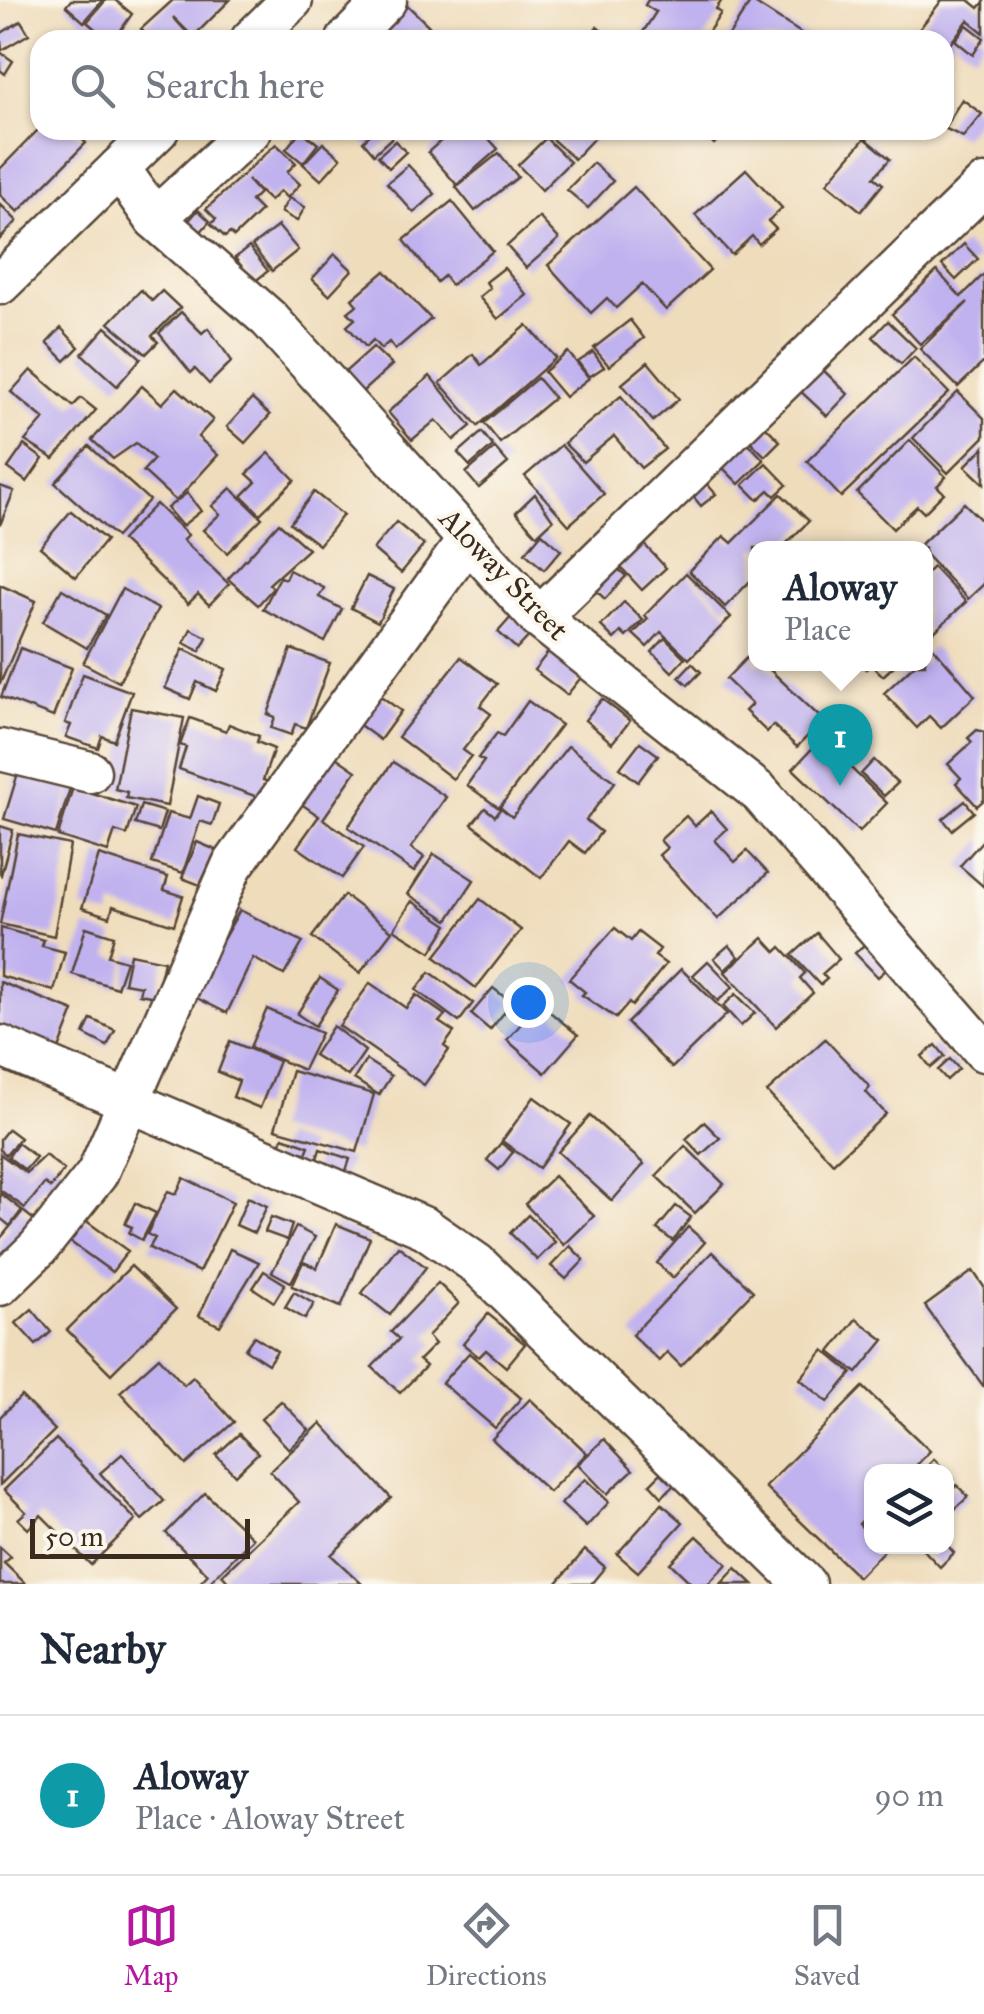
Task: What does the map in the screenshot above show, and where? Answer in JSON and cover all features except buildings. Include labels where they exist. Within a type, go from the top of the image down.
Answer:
[{"type":"street","points":[[261,30],[292,0]]},
{"type":"street","points":[[356,30],[386,0]]},
{"type":"street","points":[[0,284],[148,140]]},
{"type":"street","points":[[155,219],[240,140]]},
{"type":"street","name":"Aloway Street","points":[[119,168],[155,219],[269,319],[540,618],[760,792],[978,1033]]},
{"type":"street","points":[[540,618],[984,186]]},
{"type":"street","points":[[0,1285],[39,1247],[98,1174],[126,1101],[232,866],[468,540]]},
{"type":"street","points":[[0,750],[90,772]]},
{"type":"street","points":[[0,1046],[425,1228],[477,1264],[805,1584]]},
{"type":"place","name":"Aloway","points":[[840,786]]}]
